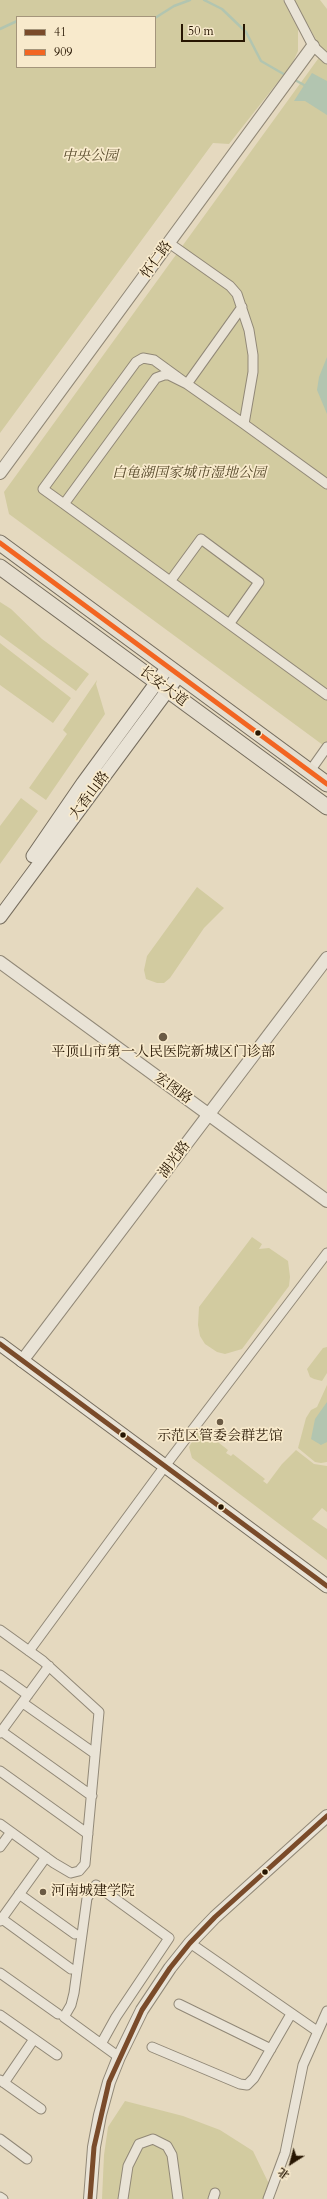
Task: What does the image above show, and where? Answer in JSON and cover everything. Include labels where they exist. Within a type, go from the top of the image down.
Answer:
[{"type":"main road","name":"长安大道","points":[[0,543],[327,784]]},
{"type":"main road","name":"长安大道","points":[[0,567],[327,807]]},
{"type":"main road","name":"大香山路","points":[[0,901],[174,671]]},
{"type":"main road","name":"大香山路","points":[[0,916],[162,686]]},
{"type":"main road","points":[[0,1344],[327,1586]]},
{"type":"street","points":[[289,0],[313,46],[327,59]]},
{"type":"street","name":"怀仁路","points":[[0,473],[313,46]]},
{"type":"street","points":[[169,243],[230,286],[238,294],[250,330],[253,372],[244,424]]},
{"type":"street","points":[[187,384],[242,307]]},
{"type":"street","points":[[327,484],[154,360],[139,359],[43,489],[230,622],[327,695]]},
{"type":"street","points":[[64,504],[156,378],[164,375],[187,384]]},
{"type":"street","points":[[171,580],[201,539],[259,582],[230,622]]},
{"type":"street","points":[[310,772],[327,747]]},
{"type":"street","name":"湖光路","points":[[22,1361],[327,958]]},
{"type":"street","name":"宏图路","points":[[0,962],[209,1114],[325,1196]]},
{"type":"street","points":[[29,1651],[165,1466],[327,1253]]},
{"type":"street","points":[[0,1630],[49,1666],[99,1712],[94,1753],[92,1796],[85,1864],[79,1871],[71,1872],[46,1857],[0,1824]]},
{"type":"street","points":[[49,1666],[2,1728],[92,1796]]},
{"type":"street","points":[[0,1675],[25,1699],[94,1753]]},
{"type":"street","points":[[0,1771],[88,1834]]},
{"type":"street","points":[[90,2199],[97,2131],[109,2082],[119,2057],[142,2010],[170,1968],[190,1943],[215,1917],[327,1816]]},
{"type":"street","points":[[0,1847],[11,1832]]},
{"type":"street","points":[[46,1857],[1,1920],[71,1969]]},
{"type":"street","points":[[101,2044],[116,2017],[169,1938],[96,1885],[87,1898],[74,1993],[71,2005],[64,2017],[101,2044],[119,2057]]},
{"type":"street","points":[[19,1894],[75,1934]]},
{"type":"street","points":[[190,1943],[317,2031]]},
{"type":"street","points":[[0,1973],[58,2014]]},
{"type":"street","points":[[179,2004],[270,2050]]},
{"type":"street","points":[[268,2199],[285,2153],[303,2065],[327,2011]]},
{"type":"street","points":[[152,2047],[240,2084],[247,2085],[254,2078],[291,2014]]},
{"type":"street","points":[[0,2015],[56,2055]]},
{"type":"street","points":[[34,2039],[2,2082],[41,2109]]},
{"type":"street","points":[[0,2139],[27,2158]]},
{"type":"street","points":[[122,2199],[128,2166],[139,2144],[153,2139],[167,2146],[172,2155],[178,2199]]},
{"type":"green space","name":"中央公园","points":[[0,0],[283,0],[298,29],[298,51],[292,64],[229,144],[213,143],[0,433]]},
{"type":"green space","name":"白龟湖国家城市湿地公园","points":[[294,0],[320,0],[327,9],[327,748],[9,514],[4,492],[323,52]]},
{"type":"green space","points":[[0,602],[11,609],[42,639],[89,674],[76,691],[0,635]]},
{"type":"green space","points":[[0,643],[71,698],[53,723],[0,685]]},
{"type":"green space","points":[[97,680],[96,684],[105,714],[46,800],[29,788],[67,734],[63,730]]},
{"type":"green space","points":[[21,798],[38,811],[0,864],[0,826]]},
{"type":"green space","points":[[197,887],[224,908],[204,928],[170,978],[164,983],[157,983],[146,979],[144,970],[147,956]]},
{"type":"green space","points":[[252,1237],[262,1244],[259,1249],[269,1248],[288,1261],[290,1277],[289,1286],[242,1349],[225,1354],[217,1352],[205,1344],[200,1336],[198,1325],[199,1307]]},
{"type":"green space","points":[[327,1347],[327,1373],[322,1381],[314,1379],[310,1377],[307,1369],[323,1348]]},
{"type":"green space","points":[[327,1385],[327,1462],[321,1463],[315,1462],[298,1448],[306,1418],[311,1410],[317,1407]]},
{"type":"green space","points":[[200,1428],[228,1450],[226,1453],[231,1456],[233,1454],[265,1479],[263,1481],[267,1484],[282,1464],[296,1450],[314,1464],[327,1466],[327,1512],[322,1508],[312,1519],[327,1529],[327,1560],[192,1458],[189,1447]]},
{"type":"green space","points":[[125,2101],[183,2116],[220,2130],[253,2151],[269,2184],[263,2199],[102,2199],[104,2155],[108,2127]]},
{"type":"shaded area","points":[[312,73],[327,81],[327,115],[305,101],[294,101]]},
{"type":"shaded area","points":[[327,357],[327,414],[317,390],[319,377]]},
{"type":"shaded area","points":[[327,1402],[327,1442],[321,1445],[311,1439],[315,1419]]},
{"type":"waterway","points":[[156,17],[174,6],[190,0]]},
{"type":"waterway","points":[[204,0],[222,9],[246,32],[261,61],[287,76]]},
{"type":"waterway","points":[[0,29],[16,21]]},
{"type":"waterway","points":[[293,79],[306,86]]},
{"type":"transit line","name":"909","points":[[0,543],[327,784]]},
{"type":"transit line","name":"41","points":[[0,1344],[327,1586]]},
{"type":"transit line","name":"41","points":[[90,2199],[94,2147],[109,2082],[142,2010],[170,1968],[190,1943],[215,1917],[327,1816]]},
{"type":"place","name":"平顶山市第一人民医院新城区门诊部","points":[[163,1037]]},
{"type":"place","name":"示范区管委会群艺馆","points":[[220,1422]]},
{"type":"place","name":"河南城建学院","points":[[43,1892]]}]
